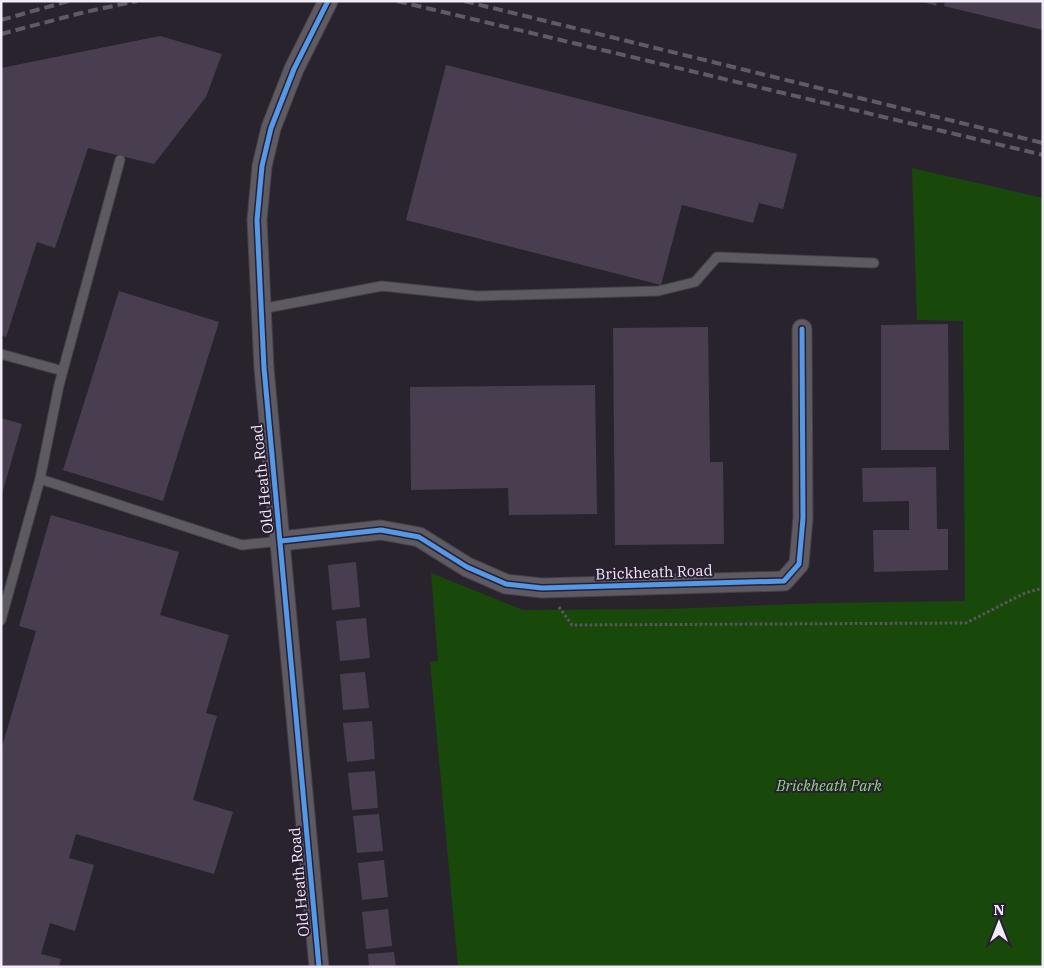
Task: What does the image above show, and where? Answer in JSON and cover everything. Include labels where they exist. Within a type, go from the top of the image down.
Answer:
[{"type":"street","name":"Old Heath Road","points":[[319,967],[264,368],[257,220],[262,166],[271,128],[290,78],[328,1]]},
{"type":"street","name":"Brickheath Road","points":[[281,541],[381,530],[419,537],[467,567],[506,584],[542,588],[784,581],[798,564],[803,518],[802,329]]},
{"type":"lane","points":[[1,620],[6,589],[40,479],[63,371],[120,160]]},
{"type":"lane","points":[[261,309],[382,286],[477,296],[658,291],[695,282],[717,257],[874,263]]},
{"type":"lane","points":[[1,354],[63,371]]},
{"type":"lane","points":[[40,479],[242,546],[281,541]]},
{"type":"path","points":[[542,588],[572,625],[966,623],[1025,593],[1043,588]]},
{"type":"green space","name":"Brickheath Park","points":[[912,168],[1043,198],[1043,967],[458,967],[430,662],[438,661],[431,573],[523,610],[666,609],[821,603],[965,601],[963,321],[917,320]]},
{"type":"building","points":[[920,1],[937,1],[936,6]]},
{"type":"building","points":[[945,1],[1043,1],[1043,30],[944,6]]},
{"type":"building","points":[[160,36],[222,54],[206,97],[154,164],[88,148],[55,248],[37,242],[6,337],[1,335],[1,68]]},
{"type":"building","points":[[446,65],[797,154],[783,209],[759,203],[753,223],[682,205],[661,285],[406,220]]},
{"type":"building","points":[[119,291],[219,322],[163,501],[63,470]]},
{"type":"building","points":[[948,324],[949,450],[881,450],[881,325]]},
{"type":"building","points":[[708,327],[710,462],[723,462],[724,544],[615,545],[613,328]]},
{"type":"building","points":[[595,385],[597,514],[509,515],[508,488],[411,490],[410,387]]},
{"type":"building","points":[[1,418],[22,424],[2,494],[1,494]]},
{"type":"building","points":[[936,467],[937,529],[948,529],[948,570],[874,572],[873,530],[909,530],[909,501],[863,502],[862,468]]},
{"type":"building","points":[[51,515],[179,552],[160,615],[229,635],[206,713],[217,716],[193,800],[233,812],[214,874],[76,834],[69,858],[94,865],[75,931],[50,923],[41,954],[61,959],[59,967],[1,967],[1,750],[36,631],[19,626]]},
{"type":"building","points":[[356,562],[360,607],[332,610],[328,565]]},
{"type":"building","points":[[366,618],[370,658],[340,661],[336,621]]},
{"type":"building","points":[[365,672],[369,708],[343,710],[340,674]]},
{"type":"building","points":[[372,721],[375,759],[347,762],[343,723]]},
{"type":"building","points":[[375,771],[378,808],[352,810],[348,773]]},
{"type":"building","points":[[379,814],[383,851],[357,853],[353,816]]},
{"type":"building","points":[[384,860],[388,897],[362,900],[358,863]]},
{"type":"building","points":[[388,909],[392,946],[366,949],[362,912]]},
{"type":"building","points":[[394,952],[396,967],[369,967],[368,954]]},
{"type":"railway","points":[[1,20],[69,1]]},
{"type":"railway","points":[[1,34],[85,12],[137,1]]},
{"type":"railway","points":[[397,1],[1043,155]]},
{"type":"railway","points":[[464,1],[1043,143]]},
{"type":"cycle path","points":[[319,967],[264,368],[257,220],[262,166],[271,128],[294,69],[328,1]]},
{"type":"cycle path","points":[[281,541],[381,530],[419,537],[467,567],[506,584],[542,588],[784,581],[799,564],[803,518],[802,329]]}]
